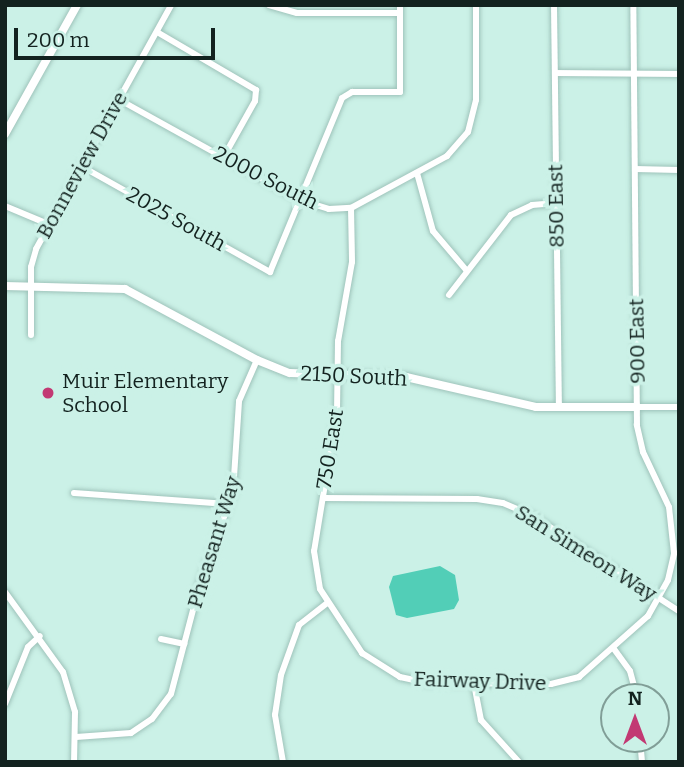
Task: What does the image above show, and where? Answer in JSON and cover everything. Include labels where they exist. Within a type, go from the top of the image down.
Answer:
[{"type":"street","points":[[5,134],[78,5]]},
{"type":"street","name":"Bonneview Drive","points":[[31,335],[32,258],[48,224],[171,5]]},
{"type":"street","points":[[269,5],[297,13],[400,9],[400,92],[345,94],[300,200]]},
{"type":"street","points":[[351,208],[453,151],[471,124],[476,100],[477,5]]},
{"type":"street","name":"850 East","points":[[554,5],[559,407]]},
{"type":"street","name":"900 East","points":[[614,649],[645,621],[659,599],[673,561],[673,525],[664,491],[643,453],[637,407],[633,5]]},
{"type":"street","points":[[157,32],[256,90],[255,101],[223,158]]},
{"type":"street","points":[[555,73],[679,74]]},
{"type":"street","name":"2000 South","points":[[118,99],[300,200],[329,209],[351,208]]},
{"type":"street","name":"2025 South","points":[[81,166],[270,272],[300,200]]},
{"type":"street","points":[[635,169],[679,170]]},
{"type":"street","points":[[416,173],[433,231],[467,271]]},
{"type":"street","points":[[449,295],[516,212],[537,203],[556,203]]},
{"type":"street","points":[[5,206],[48,224]]},
{"type":"street","name":"750 East","points":[[327,603],[314,561],[337,411],[338,341],[352,262],[351,208]]},
{"type":"street","name":"2150 South","points":[[5,286],[101,286],[135,292],[257,360],[301,374],[406,377],[527,405],[637,407]]},
{"type":"street","name":"Pheasant Way","points":[[76,737],[118,737],[152,719],[171,694],[228,505],[237,466],[239,401],[257,360]]},
{"type":"street","points":[[637,407],[679,407]]},
{"type":"street","points":[[74,493],[228,505]]},
{"type":"street","name":"San Simeon Way","points":[[323,498],[477,499],[503,503],[533,516],[679,611]]},
{"type":"street","points":[[5,592],[40,636],[67,681],[76,737],[74,762]]},
{"type":"street","points":[[283,762],[275,715],[281,675],[299,625],[327,603]]},
{"type":"street","name":"Fairway Drive","points":[[327,603],[355,645],[384,670],[419,682],[566,682],[585,674],[614,649]]},
{"type":"street","points":[[5,704],[28,647],[40,636]]},
{"type":"street","points":[[161,639],[184,644]]},
{"type":"street","points":[[614,649],[630,671],[633,683]]},
{"type":"street","points":[[474,684],[481,720],[519,762]]},
{"type":"shaded area","points":[[440,566],[455,575],[459,600],[454,609],[407,618],[396,615],[389,587],[393,576]]},
{"type":"place","name":"Muir Elementary School","points":[[48,393]]}]
